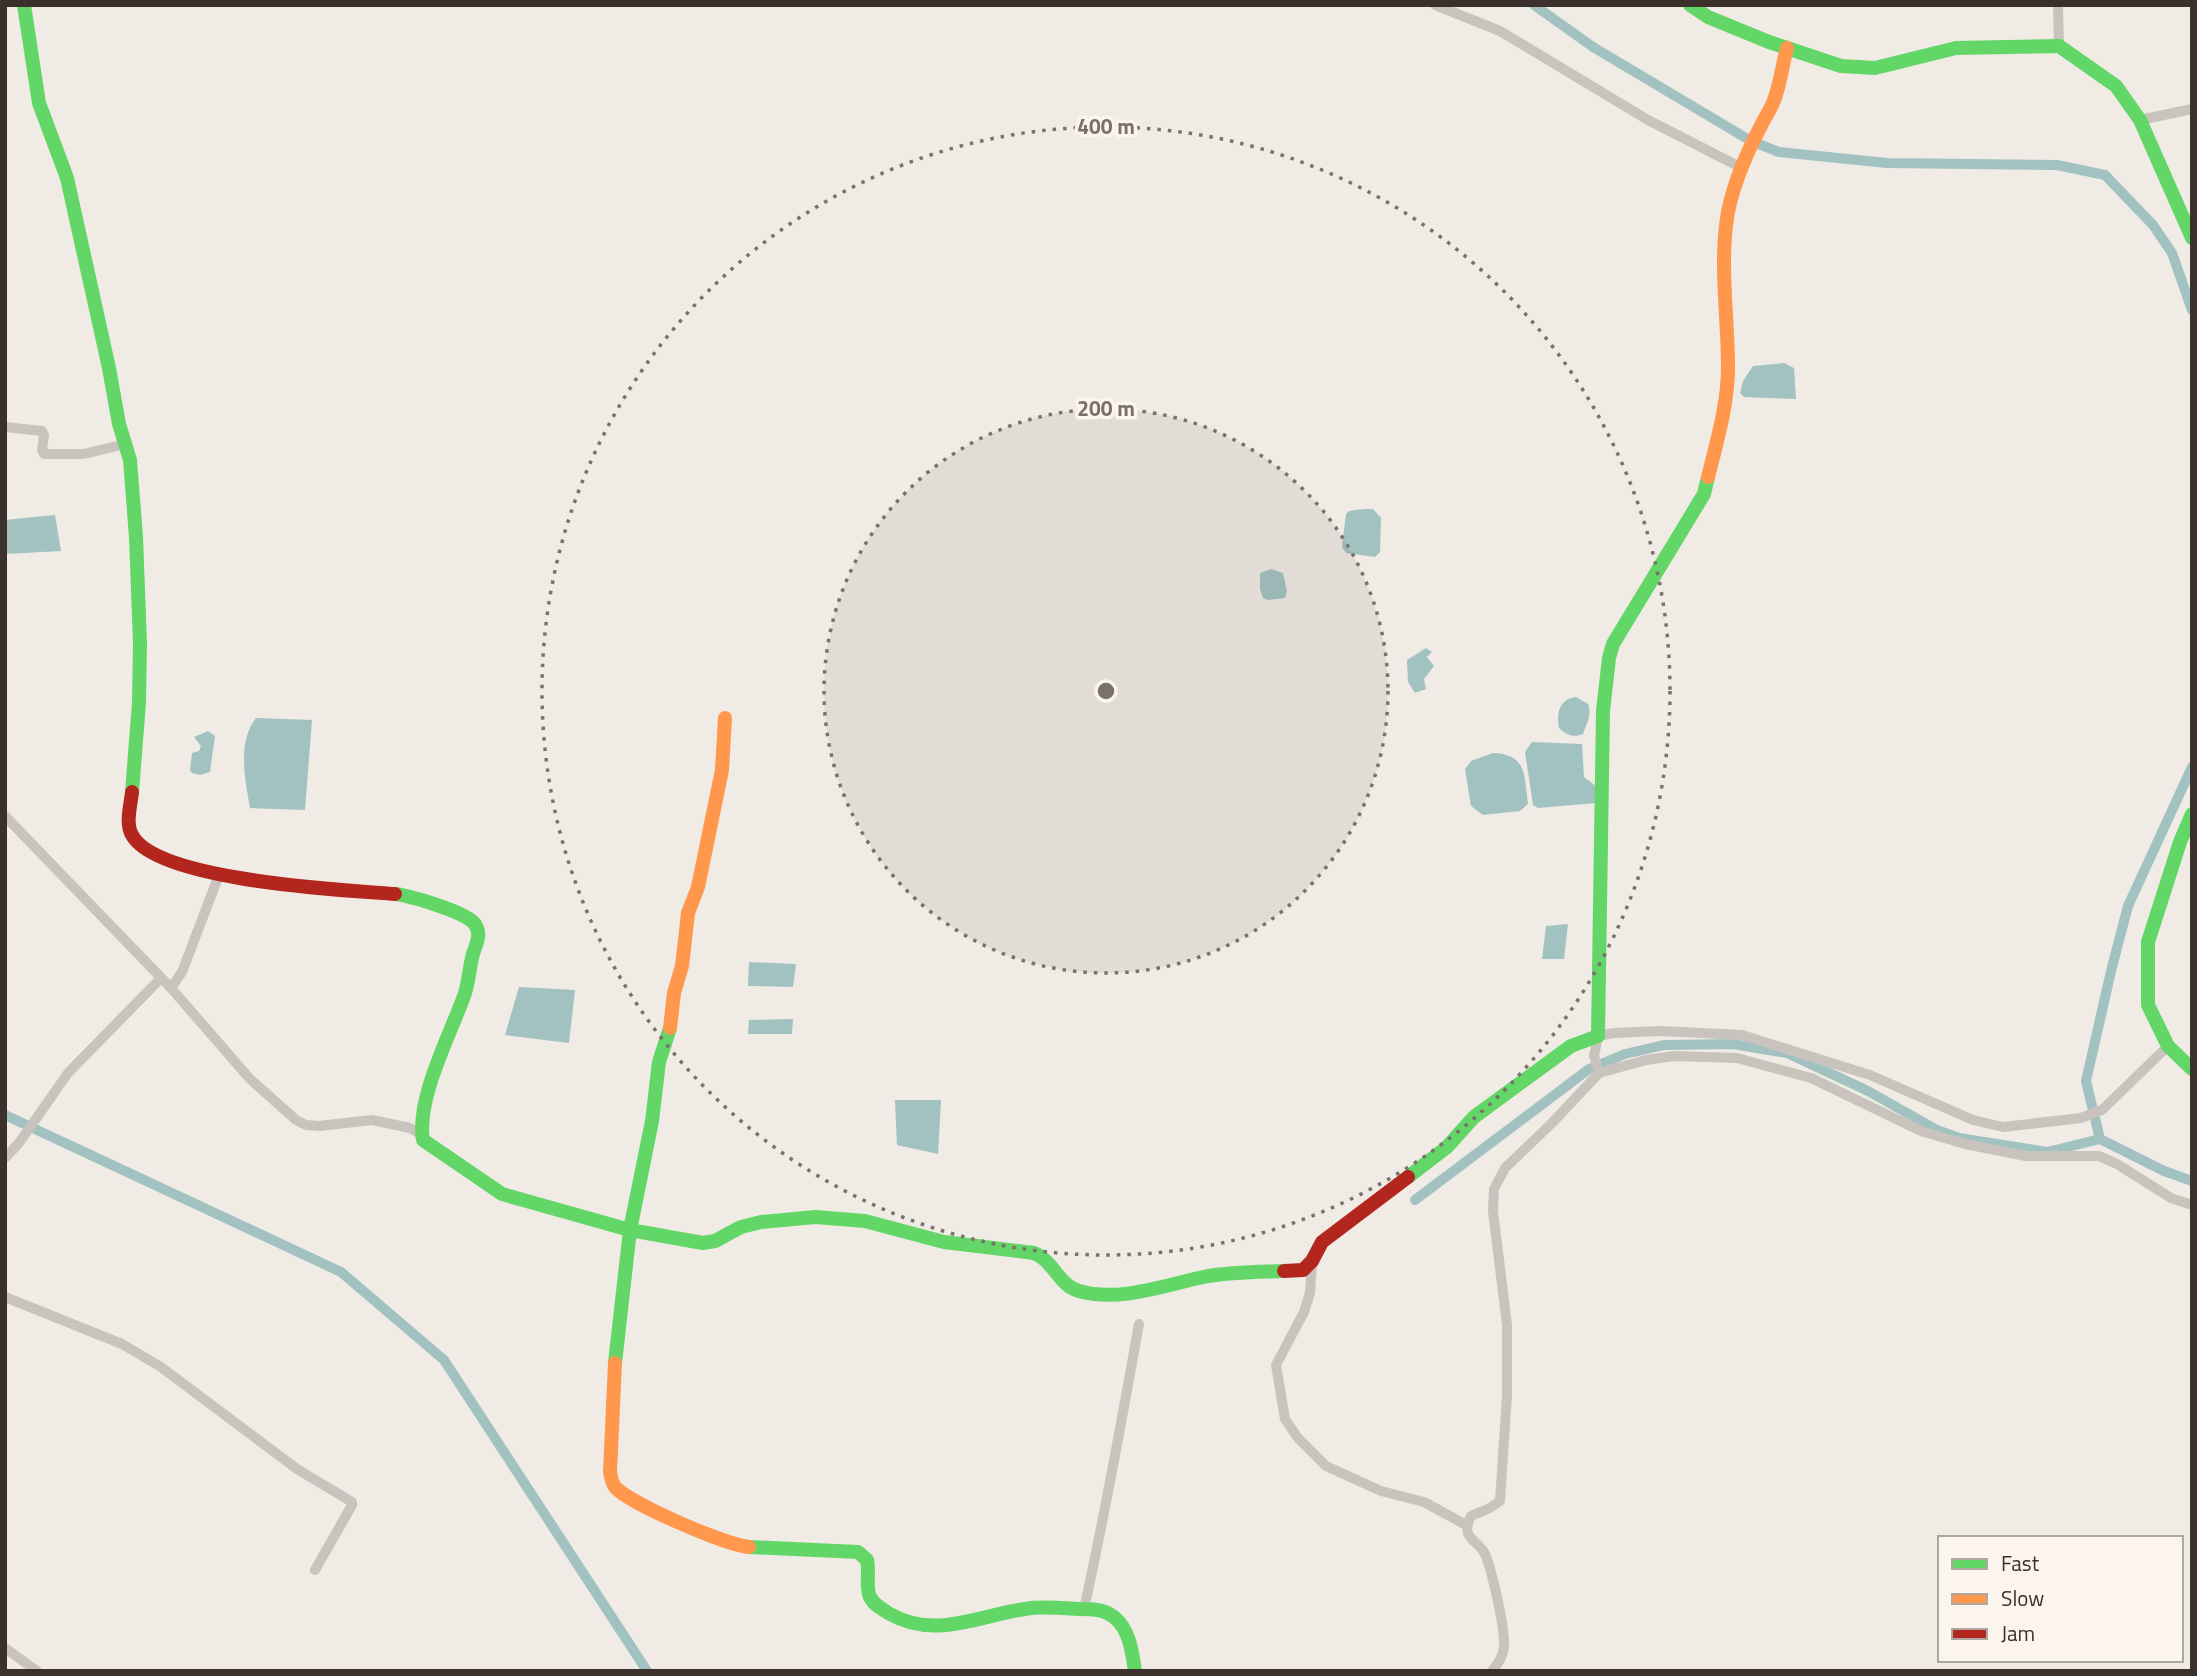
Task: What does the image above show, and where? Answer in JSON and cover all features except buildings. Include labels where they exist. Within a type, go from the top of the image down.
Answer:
[{"type":"street","points":[[24,5],[39,103],[67,178],[130,460],[140,630],[139,703],[131,834],[144,849],[219,874],[293,885],[404,895],[444,908],[468,918],[476,925],[478,940],[465,993],[434,1072],[425,1106],[422,1135],[427,1145],[466,1167],[502,1194],[630,1230],[703,1244],[716,1241],[746,1225],[776,1218],[814,1216],[866,1221],[891,1226],[913,1235],[969,1246],[1030,1252],[1041,1256],[1060,1281],[1072,1289],[1087,1293],[1156,1290],[1224,1274],[1291,1272],[1312,1265]]},
{"type":"street","points":[[1435,5],[1500,31],[1648,120],[1740,167]]},
{"type":"street","points":[[1690,5],[1708,17],[1840,66],[1875,68],[1956,48],[2059,47],[2116,86],[2140,120],[2192,239]]},
{"type":"street","points":[[2058,5],[2059,47]]},
{"type":"street","points":[[1598,1071],[1594,1056],[1598,1036],[1603,711],[1609,658],[1613,644],[1704,494],[1725,402],[1728,370],[1725,255],[1728,212],[1740,167],[1762,120],[1771,108],[1787,48]]},
{"type":"street","points":[[2140,120],[2192,109]]},
{"type":"street","points":[[5,426],[42,431],[44,454],[84,454],[125,444]]},
{"type":"street","points":[[725,718],[722,770],[698,887],[688,913],[682,966],[674,993],[670,1027],[659,1062],[653,1121],[630,1230],[613,1379],[610,1472],[612,1485],[624,1494],[694,1529],[737,1546],[858,1552],[865,1555],[869,1564],[869,1596],[877,1606],[912,1624],[949,1628],[1020,1609],[1084,1609],[1112,1615],[1121,1625],[1131,1647],[1135,1671]]},
{"type":"street","points":[[2192,814],[2186,844],[2148,942],[2147,953],[2148,1005],[2168,1045],[2192,1069]]},
{"type":"street","points":[[5,816],[171,988],[250,1079],[296,1120],[306,1125],[319,1126],[372,1121],[410,1128],[422,1135]]},
{"type":"street","points":[[171,988],[182,972],[219,874]]},
{"type":"street","points":[[5,1158],[19,1143],[68,1073],[161,978]]},
{"type":"street","points":[[1466,1525],[1424,1502],[1381,1491],[1326,1466],[1298,1438],[1284,1419],[1276,1365],[1304,1312],[1310,1293],[1312,1265],[1316,1250],[1322,1242],[1447,1147],[1474,1117],[1571,1046],[1614,1032],[1742,1035],[1870,1075],[1973,1120],[2003,1127],[2081,1118],[2102,1110],[2168,1045]]},
{"type":"street","points":[[1492,1671],[1502,1656],[1504,1646],[1497,1603],[1485,1554],[1468,1535],[1466,1525],[1471,1516],[1490,1508],[1500,1500],[1503,1468],[1507,1325],[1493,1212],[1494,1189],[1505,1168],[1552,1123],[1598,1071],[1674,1056],[1737,1058],[1811,1078],[1921,1131],[1965,1144],[2026,1156],[2099,1156],[2117,1164],[2171,1198],[2192,1205]]},
{"type":"street","points":[[5,1297],[121,1344],[161,1367],[297,1469],[352,1502],[315,1570]]},
{"type":"street","points":[[1084,1609],[1098,1554],[1139,1324]]},
{"type":"street","points":[[5,1648],[37,1671]]},
{"type":"water","points":[[1784,363],[1794,368],[1796,399],[1744,397],[1740,393],[1743,381],[1753,366]]},
{"type":"water","points":[[1373,509],[1381,518],[1380,552],[1375,557],[1346,553],[1342,547],[1346,514]]},
{"type":"water","points":[[55,515],[61,551],[5,554],[5,520]]},
{"type":"water","points":[[1271,569],[1283,573],[1287,591],[1285,598],[1263,598],[1260,573]]},
{"type":"water","points":[[1426,648],[1432,652],[1427,657],[1434,666],[1424,679],[1426,689],[1415,693],[1408,682],[1407,660]]},
{"type":"water","points":[[1576,697],[1588,704],[1589,715],[1583,734],[1573,736],[1559,728],[1558,718],[1562,704]]},
{"type":"water","points":[[256,718],[312,720],[305,810],[250,808],[244,749],[246,738]]},
{"type":"water","points":[[208,731],[215,736],[210,772],[200,775],[192,773],[192,753],[199,751],[201,746],[194,737]]},
{"type":"water","points":[[1532,742],[1582,744],[1584,777],[1597,787],[1596,803],[1538,808],[1533,805],[1525,752]]},
{"type":"water","points":[[1493,753],[1513,758],[1522,769],[1528,804],[1520,811],[1483,815],[1471,806],[1465,769],[1471,761]]},
{"type":"water","points":[[1568,924],[1564,959],[1542,959],[1546,926]]},
{"type":"water","points":[[749,962],[796,964],[793,987],[748,986]]},
{"type":"water","points":[[519,987],[575,990],[569,1043],[505,1035]]},
{"type":"water","points":[[793,1019],[792,1034],[748,1034],[749,1020]]},
{"type":"water","points":[[895,1100],[941,1100],[938,1154],[897,1145]]},
{"type":"waterway","points":[[1534,5],[1593,47],[1751,141],[1779,152],[1887,163],[2057,165],[2105,175],[2153,225],[2172,253],[2192,310]]},
{"type":"waterway","points":[[2100,1139],[2086,1081],[2112,967],[2128,906],[2192,767]]},
{"type":"waterway","points":[[1415,1200],[1589,1069],[1625,1054],[1664,1045],[1733,1044],[1787,1053],[1868,1091],[1937,1130],[1959,1138],[2047,1152],[2100,1139],[2164,1171],[2192,1181]]},
{"type":"waterway","points":[[5,1115],[341,1272],[444,1360],[647,1671]]},
{"type":"traffic: fast","points":[[24,5],[39,103],[67,178],[119,424],[130,460],[140,643],[139,703],[132,792]]},
{"type":"traffic: fast","points":[[1690,5],[1708,17],[1769,42],[1841,66],[1875,68],[1956,48],[2059,46],[2116,86],[2140,120],[2192,238]]},
{"type":"traffic: fast","points":[[1408,1177],[1447,1147],[1474,1117],[1571,1046],[1598,1036],[1603,711],[1609,658],[1613,644],[1704,494],[1708,477]]},
{"type":"traffic: fast","points":[[2192,814],[2180,842],[2148,942],[2148,1005],[2168,1046],[2192,1069]]},
{"type":"traffic: fast","points":[[395,894],[425,901],[470,919],[478,932],[466,991],[429,1087],[424,1106],[423,1140],[502,1194],[630,1230],[615,1363]]},
{"type":"traffic: fast","points":[[670,1028],[659,1062],[652,1121],[630,1230],[703,1243],[715,1241],[741,1227],[761,1222],[815,1217],[865,1221],[944,1242],[1034,1253],[1047,1261],[1066,1284],[1079,1291],[1095,1294],[1127,1294],[1217,1275],[1284,1271]]},
{"type":"traffic: fast","points":[[749,1547],[858,1552],[867,1560],[869,1593],[874,1602],[890,1614],[924,1625],[958,1624],[1032,1608],[1102,1611],[1114,1617],[1124,1628],[1135,1671]]},
{"type":"traffic: slow","points":[[1708,477],[1728,381],[1724,270],[1728,212],[1745,159],[1776,96],[1787,48]]},
{"type":"traffic: slow","points":[[670,1028],[674,993],[682,966],[688,913],[698,887],[722,770],[725,718]]},
{"type":"traffic: slow","points":[[615,1363],[610,1472],[615,1487],[639,1503],[679,1523],[749,1547]]},
{"type":"traffic: jam","points":[[132,792],[129,819],[132,835],[148,851],[176,863],[253,880],[395,894]]},
{"type":"traffic: jam","points":[[1284,1271],[1303,1270],[1312,1261],[1322,1242],[1408,1177]]}]
